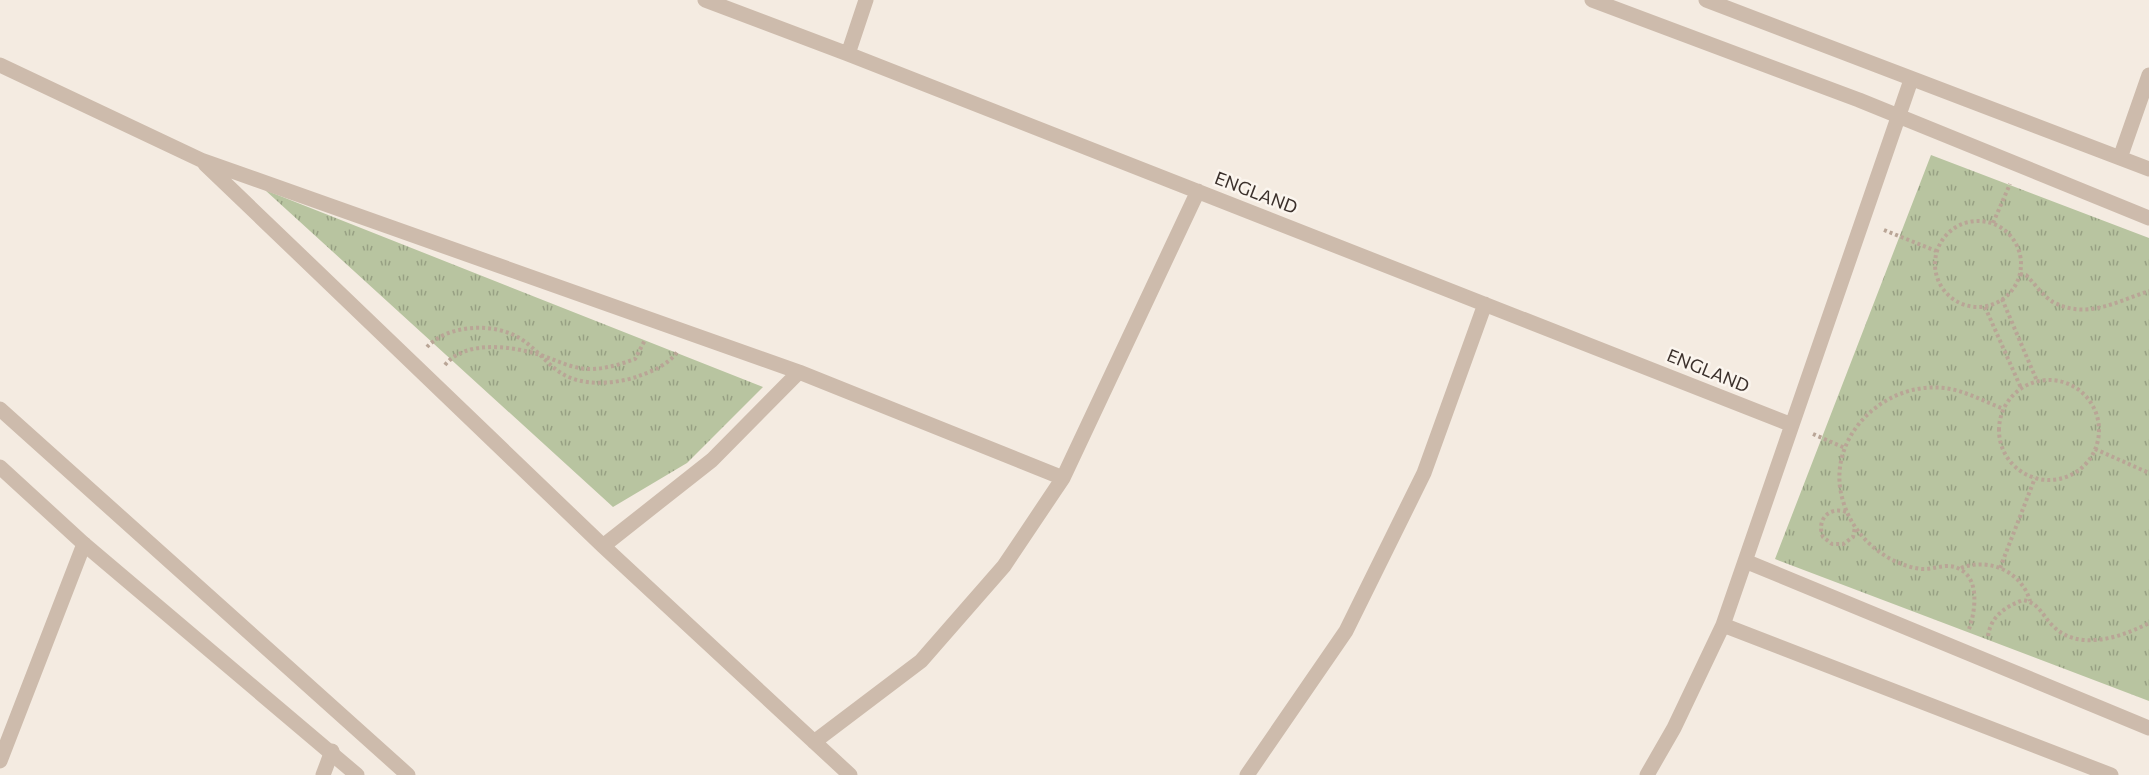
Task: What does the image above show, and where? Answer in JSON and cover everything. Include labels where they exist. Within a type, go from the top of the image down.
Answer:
[{"type":"street","name":"ENGLAND","points":[[705,0],[1792,425]]},
{"type":"street","points":[[848,54],[866,0]]},
{"type":"street","points":[[1592,0],[1898,116],[2149,218]]},
{"type":"street","points":[[1706,0],[2149,169]]},
{"type":"street","points":[[0,65],[201,160],[799,372],[1063,478]]},
{"type":"street","points":[[2120,158],[2149,75]]},
{"type":"street","points":[[1647,775],[1674,728],[1723,625],[1911,80]]},
{"type":"street","points":[[201,160],[603,546],[850,775]]},
{"type":"street","points":[[814,742],[921,661],[1004,566],[1063,478],[1198,191]]},
{"type":"street","points":[[1247,775],[1346,631],[1424,473],[1485,304]]},
{"type":"street","points":[[603,546],[712,460],[799,372]]},
{"type":"street","points":[[0,409],[408,775]]},
{"type":"street","points":[[0,467],[84,544],[332,751],[357,775]]},
{"type":"street","points":[[0,761],[84,544]]},
{"type":"street","points":[[1745,561],[2149,729]]},
{"type":"street","points":[[1723,625],[2111,775]]},
{"type":"street","points":[[323,775],[332,751]]},
{"type":"path","points":[[1993,223],[2018,164]]},
{"type":"path","points":[[1862,221],[1936,251]]},
{"type":"path","points":[[1970,221],[1993,223],[2010,234],[2018,246],[2021,260],[2020,274],[2014,287],[2002,299],[1985,306],[1964,305],[1951,298],[1941,288],[1935,275],[1936,251],[1945,234],[1957,225],[1970,221]]},
{"type":"path","points":[[2020,274],[2026,275],[2053,302],[2080,309],[2104,307],[2149,291]]},
{"type":"path","points":[[2002,299],[2037,381]]},
{"type":"path","points":[[1985,306],[2021,388]]},
{"type":"path","points":[[431,382],[451,358],[462,352],[501,347],[539,354],[555,362],[590,369],[622,364],[635,358],[643,347],[651,320]]},
{"type":"path","points":[[412,363],[435,339],[449,331],[461,329],[508,334],[520,338],[560,373],[573,379],[588,382],[617,381],[637,377],[664,364],[674,356],[688,333]]},
{"type":"path","points":[[2054,380],[2070,384],[2084,394],[2094,408],[2099,424],[2095,449],[2079,470],[2064,478],[2047,480],[2035,478],[2016,468],[2001,445],[1999,425],[2004,409],[2021,388],[2037,381],[2054,380]]},
{"type":"path","points":[[2004,409],[1944,388],[1915,388],[1887,398],[1864,416],[1845,448],[1840,470],[1842,499],[1855,526],[1872,548],[1898,563],[1924,569],[1945,565],[1960,568],[1975,565],[2000,568],[2016,576],[2027,591],[2030,601]]},
{"type":"path","points":[[1792,425],[1845,448]]},
{"type":"path","points":[[2095,449],[2149,472]]},
{"type":"path","points":[[2000,568],[2035,478]]},
{"type":"path","points":[[1847,512],[1836,510],[1826,515],[1820,525],[1823,537],[1832,544],[1843,544],[1853,537],[1855,526]]},
{"type":"path","points":[[1960,568],[1967,574],[1975,600],[1972,621],[1960,650]]},
{"type":"path","points":[[1983,660],[1993,619],[2013,604],[2023,600],[2038,605],[2056,629],[2085,640],[2098,641],[2149,623]]},
{"type":"green space","points":[[1931,155],[2149,238],[2149,701],[1775,559]]},
{"type":"green space","points":[[265,190],[763,387],[687,463],[613,507]]}]
